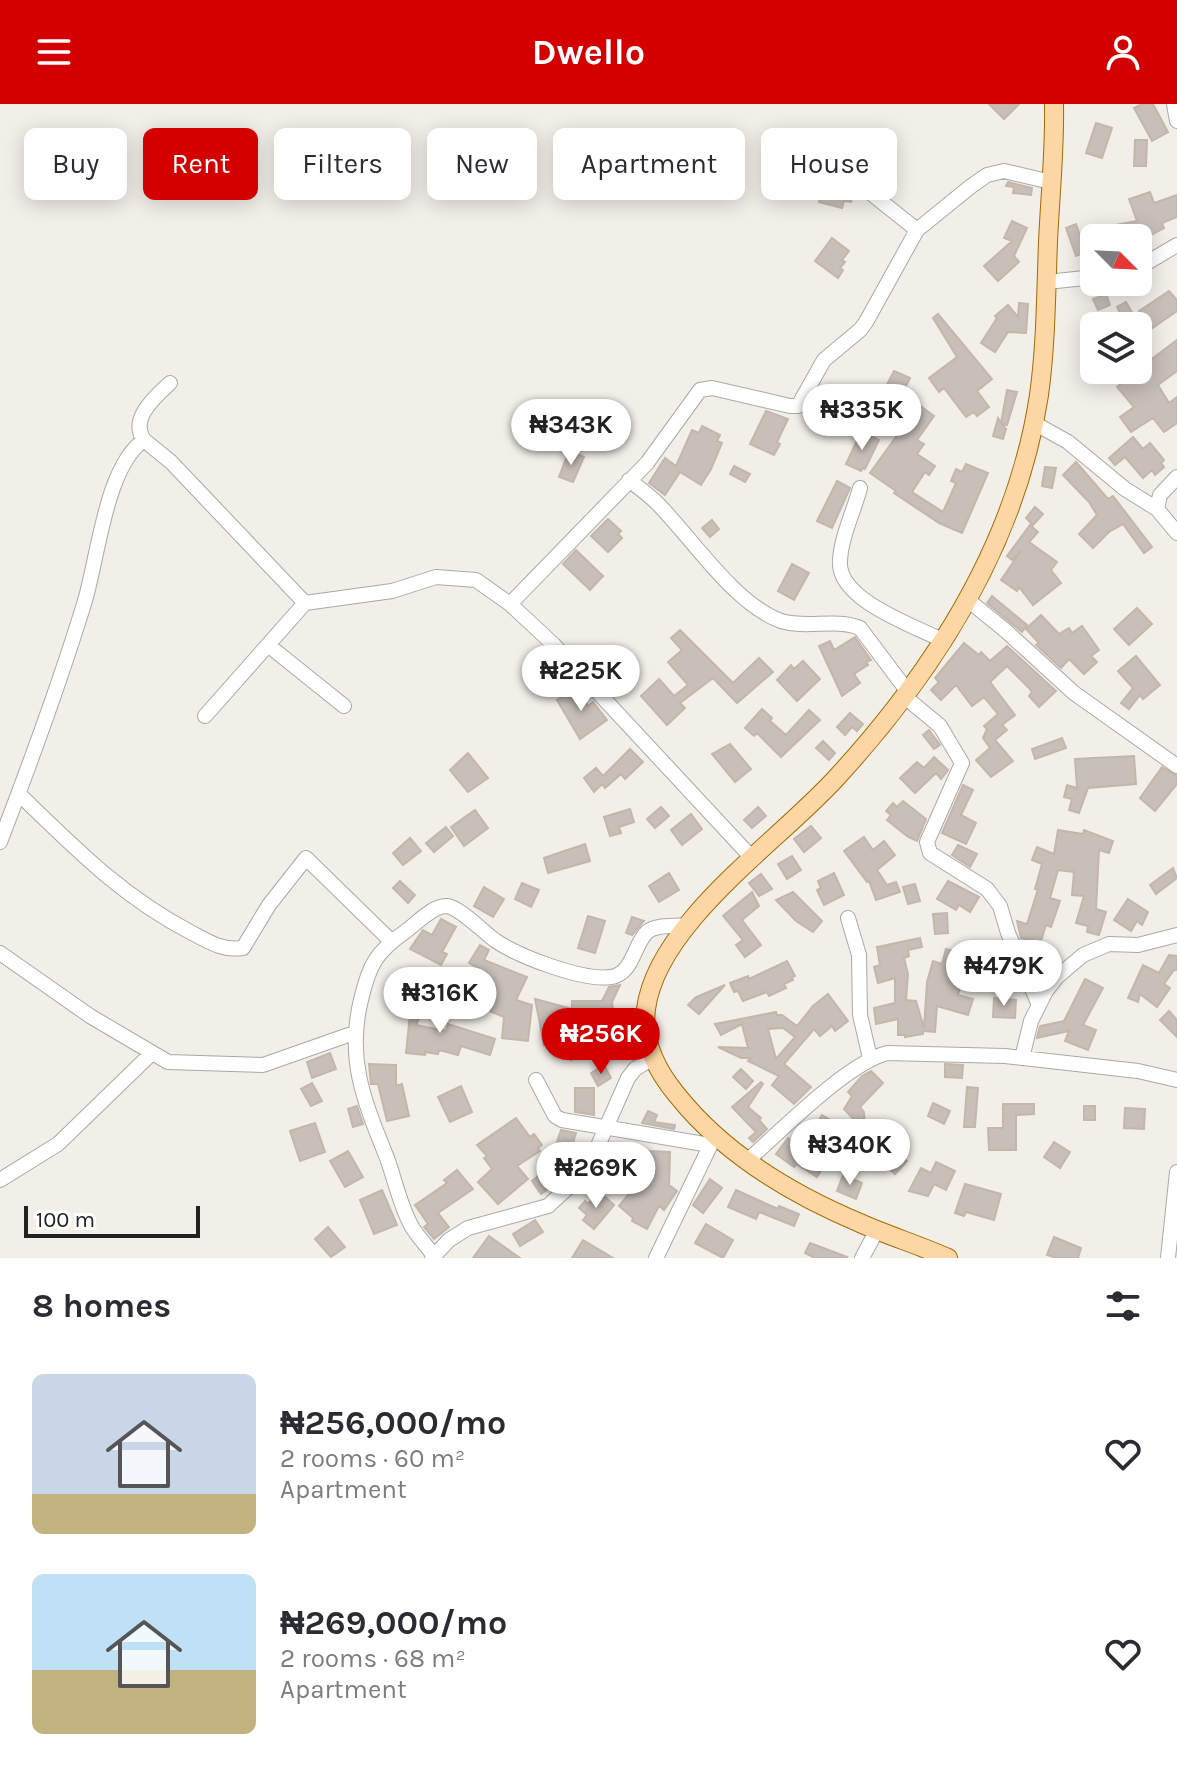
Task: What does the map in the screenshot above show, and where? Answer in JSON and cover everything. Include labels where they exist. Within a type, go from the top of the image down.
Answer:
[{"type":"main road","points":[[948,1258],[812,1201],[713,1141],[666,1082],[653,1058],[647,1038],[646,1010],[653,983],[666,955],[709,900],[836,779],[907,694],[968,600],[1000,531],[1018,482],[1034,423],[1044,340],[1054,104]]},
{"type":"street","points":[[1174,104],[1177,121]]},
{"type":"street","points":[[510,604],[665,441],[700,390],[712,388],[798,406],[824,360],[860,330],[917,230],[987,175],[1004,171],[1051,182]]},
{"type":"street","points":[[879,200],[917,230]]},
{"type":"street","points":[[1152,260],[1177,245]]},
{"type":"street","points":[[1047,282],[1080,278]]},
{"type":"street","points":[[170,383],[140,418],[138,426],[144,440],[171,462],[305,603]]},
{"type":"street","points":[[1034,423],[1068,442],[1125,489],[1157,509],[1177,533]]},
{"type":"street","points":[[0,842],[85,600],[106,507],[131,452],[144,440]]},
{"type":"street","points":[[1157,509],[1160,495],[1177,477]]},
{"type":"street","points":[[629,480],[657,503],[707,560],[761,612],[784,622],[848,623],[860,628],[907,694],[940,726],[962,763],[927,848],[930,853],[987,889],[1000,906],[1008,933],[1039,1005]]},
{"type":"street","points":[[860,488],[839,563],[843,576],[854,593],[944,641]]},
{"type":"street","points":[[205,716],[305,603],[392,591],[436,577],[476,580],[510,604],[553,644],[753,859]]},
{"type":"street","points":[[968,600],[1074,693],[1177,766]]},
{"type":"street","points":[[268,645],[344,706]]},
{"type":"street","points":[[19,794],[102,873],[150,911],[227,951],[243,948],[269,905],[306,858],[391,941]]},
{"type":"street","points":[[653,1058],[635,1069],[628,1078],[597,1148],[574,1182],[548,1206],[468,1228],[449,1240],[433,1257],[412,1227],[403,1207],[361,1088],[355,1064],[354,1033],[368,970],[378,953],[437,909],[447,906],[496,941],[529,959],[609,978],[619,975],[628,965],[647,932],[653,928],[689,925]]},
{"type":"street","points":[[848,918],[859,955],[860,1015],[870,1058]]},
{"type":"street","points":[[1022,1058],[1031,1021],[1039,1005],[1057,977],[1083,955],[1109,944],[1138,945],[1177,935]]},
{"type":"street","points":[[0,953],[90,1016],[168,1062],[263,1065],[354,1033]]},
{"type":"street","points":[[0,1180],[58,1144],[152,1053]]},
{"type":"street","points":[[746,1162],[812,1103],[870,1058],[887,1053],[956,1053],[1022,1058],[1138,1071],[1177,1080]]},
{"type":"street","points":[[536,1080],[555,1116],[562,1120],[713,1141],[656,1258]]},
{"type":"street","points":[[1168,1258],[1177,1172]]},
{"type":"street","points":[[862,1258],[877,1230]]},
{"type":"building","points":[[989,104],[1019,104],[1004,119]]},
{"type":"building","points":[[1153,104],[1168,132],[1152,141],[1134,108]]},
{"type":"building","points":[[1096,123],[1112,128],[1102,158],[1086,153]]},
{"type":"building","points":[[1135,140],[1147,140],[1146,166],[1134,166]]},
{"type":"building","points":[[1008,182],[1032,188],[1031,195],[1013,193],[1014,187],[1006,186]]},
{"type":"building","points":[[1150,192],[1154,203],[1177,195],[1177,217],[1162,223],[1164,228],[1152,234],[1152,224],[1121,224],[1137,221],[1129,199]]},
{"type":"building","points":[[851,200],[844,201],[842,208],[819,202]]},
{"type":"building","points":[[1012,221],[1027,228],[1014,256],[1019,262],[998,281],[984,266],[1012,241],[1004,238]]},
{"type":"building","points":[[1076,224],[1080,235],[1080,254],[1076,256],[1066,228]]},
{"type":"building","points":[[832,238],[849,251],[842,260],[845,262],[838,278],[815,261]]},
{"type":"building","points":[[1169,291],[1177,300],[1177,311],[1152,328],[1152,312],[1139,311]]},
{"type":"building","points":[[1107,296],[1110,305],[1098,310],[1093,299]]},
{"type":"building","points":[[1126,302],[1132,312],[1120,312],[1117,307]]},
{"type":"building","points":[[1019,303],[1028,304],[1026,333],[1008,332],[995,352],[981,343],[997,318],[995,316],[1008,305],[1018,317]]},
{"type":"building","points":[[938,314],[992,379],[977,391],[989,407],[977,416],[974,412],[966,417],[944,388],[939,392],[929,378],[957,357],[933,318]]},
{"type":"building","points":[[1177,340],[1177,371],[1158,385],[1169,403],[1177,397],[1177,423],[1164,432],[1153,418],[1131,432],[1120,417],[1134,407],[1117,387],[1121,384],[1152,384],[1152,359]]},
{"type":"building","points":[[894,371],[910,378],[895,408],[879,400]]},
{"type":"building","points":[[1007,390],[1017,392],[1007,425],[1002,424],[1006,429],[1003,439],[993,436],[998,418],[1001,423]]},
{"type":"building","points":[[919,405],[934,416],[917,440],[924,444],[917,454],[935,466],[929,475],[925,472],[912,492],[943,512],[956,483],[951,481],[956,469],[962,472],[966,464],[988,473],[962,533],[939,523],[870,473]]},
{"type":"building","points":[[766,411],[788,419],[774,455],[750,444]]},
{"type":"building","points":[[702,426],[720,435],[717,441],[722,443],[711,469],[701,485],[680,472],[665,495],[649,483],[665,458],[676,466],[692,430],[699,433]]},
{"type":"building","points":[[861,432],[879,440],[865,469],[861,471],[846,464]]},
{"type":"building","points":[[1133,437],[1143,449],[1150,443],[1164,460],[1161,463],[1164,467],[1155,475],[1152,470],[1143,478],[1125,457],[1115,465],[1109,458]]},
{"type":"building","points":[[569,451],[584,457],[573,482],[559,477]]},
{"type":"building","points":[[1076,462],[1108,499],[1113,496],[1152,547],[1144,553],[1123,524],[1110,531],[1093,548],[1079,534],[1097,515],[1063,475]]},
{"type":"building","points":[[734,466],[750,474],[745,482],[730,474]]},
{"type":"building","points":[[1045,467],[1056,468],[1052,488],[1042,486]]},
{"type":"building","points":[[837,481],[850,488],[832,528],[817,521]]},
{"type":"building","points":[[1035,507],[1043,514],[1033,525],[1026,518]]},
{"type":"building","points":[[608,519],[621,531],[618,534],[622,538],[608,552],[591,536]]},
{"type":"building","points":[[712,520],[719,529],[710,537],[702,528]]},
{"type":"building","points":[[1030,525],[1038,532],[1029,542],[1057,562],[1051,570],[1061,583],[1033,605],[1019,587],[1017,591],[1001,580],[1021,551],[1012,560],[1007,556]]},
{"type":"building","points":[[576,550],[603,576],[590,590],[563,564]]},
{"type":"building","points":[[792,564],[809,573],[794,600],[778,591]]},
{"type":"building","points":[[992,596],[1027,625],[1022,632],[987,603]]},
{"type":"building","points":[[1137,608],[1152,624],[1129,645],[1114,629]]},
{"type":"building","points":[[1041,615],[1059,634],[1069,628],[1072,633],[1082,626],[1099,650],[1091,656],[1097,662],[1084,674],[1069,659],[1061,668],[1036,645],[1039,643],[1026,629]]},
{"type":"building","points":[[680,630],[733,683],[759,658],[773,672],[737,703],[713,678],[680,703],[685,708],[667,725],[641,696],[659,679],[674,696],[688,685],[668,662],[682,650],[671,638]]},
{"type":"building","points":[[855,637],[871,660],[854,674],[860,683],[842,696],[819,646],[830,641],[834,650]]},
{"type":"building","points":[[964,643],[990,661],[1007,646],[1056,691],[1039,707],[1029,696],[1032,692],[1007,666],[990,682],[1015,715],[1002,725],[1007,730],[995,740],[1013,761],[991,777],[976,760],[990,748],[983,738],[987,729],[984,726],[998,714],[984,697],[972,706],[956,685],[941,700],[931,690],[939,682],[935,678]]},
{"type":"building","points":[[544,650],[561,667],[539,680],[528,659]]},
{"type":"building","points":[[1136,656],[1160,685],[1143,699],[1140,695],[1129,709],[1121,703],[1133,688],[1118,671]]},
{"type":"building","points":[[803,661],[820,679],[797,701],[777,680],[791,665],[794,669]]},
{"type":"building","points":[[578,687],[588,706],[593,702],[607,720],[580,739],[557,700]]},
{"type":"building","points":[[762,709],[786,735],[809,710],[820,720],[781,757],[757,733],[754,736],[745,728]]},
{"type":"building","points":[[850,713],[863,724],[857,731],[852,727],[845,735],[837,727]]},
{"type":"building","points":[[929,730],[940,745],[934,749],[923,735]]},
{"type":"building","points":[[1062,738],[1066,748],[1035,759],[1032,749]]},
{"type":"building","points":[[823,741],[835,753],[829,760],[816,748]]},
{"type":"building","points":[[730,744],[751,769],[735,782],[712,754]]},
{"type":"building","points":[[630,749],[643,762],[625,779],[621,774],[605,788],[602,784],[594,792],[584,778],[596,768],[603,776]]},
{"type":"building","points":[[468,753],[488,778],[468,792],[450,770]]},
{"type":"building","points":[[1134,756],[1136,784],[1088,788],[1079,813],[1069,810],[1072,799],[1064,797],[1067,785],[1077,788],[1075,759]]},
{"type":"building","points":[[934,757],[948,770],[941,779],[936,773],[915,793],[900,778],[917,762],[924,768]]},
{"type":"building","points":[[1162,767],[1177,776],[1177,784],[1155,811],[1140,798]]},
{"type":"building","points":[[963,785],[973,790],[961,815],[976,823],[966,844],[942,833]]},
{"type":"building","points":[[903,801],[926,819],[917,841],[887,820],[891,815],[886,811],[893,803],[897,807]]},
{"type":"building","points":[[661,807],[669,816],[655,828],[647,819]]},
{"type":"building","points":[[758,807],[766,816],[752,828],[744,820]]},
{"type":"building","points":[[630,809],[634,822],[619,827],[621,833],[610,836],[604,817]]},
{"type":"building","points":[[475,810],[488,828],[464,846],[451,827]]},
{"type":"building","points":[[691,814],[702,829],[682,845],[671,830]]},
{"type":"building","points":[[811,826],[821,838],[804,852],[794,839]]},
{"type":"building","points":[[446,827],[453,836],[434,852],[426,843]]},
{"type":"building","points":[[1058,830],[1083,834],[1084,830],[1113,841],[1109,853],[1099,850],[1096,909],[1106,912],[1099,935],[1087,932],[1088,926],[1076,923],[1084,896],[1072,895],[1074,872],[1058,870],[1050,898],[1060,901],[1051,927],[1046,925],[1040,944],[1021,938],[1017,921],[1027,924],[1038,889],[1035,889],[1042,864],[1032,860],[1037,847],[1054,854]]},
{"type":"building","points":[[864,837],[873,850],[884,841],[895,855],[877,870],[887,885],[896,882],[900,892],[876,900],[869,881],[844,851]]},
{"type":"building","points":[[410,838],[421,851],[403,865],[393,853]]},
{"type":"building","points":[[585,844],[590,861],[548,873],[544,858]]},
{"type":"building","points":[[958,845],[977,854],[970,867],[952,855]]},
{"type":"building","points":[[792,856],[801,870],[787,879],[778,864]]},
{"type":"building","points":[[1173,868],[1177,878],[1156,894],[1150,885]]},
{"type":"building","points":[[669,873],[679,890],[659,902],[649,886]]},
{"type":"building","points":[[834,873],[844,895],[824,905],[817,890],[821,888],[818,881]]},
{"type":"building","points":[[761,874],[772,889],[759,896],[749,883]]},
{"type":"building","points":[[400,881],[415,895],[408,903],[393,888]]},
{"type":"building","points":[[948,881],[979,897],[970,912],[959,905],[956,910],[937,899]]},
{"type":"building","points":[[522,883],[539,890],[531,907],[515,899]]},
{"type":"building","points":[[915,884],[920,901],[908,904],[903,887]]},
{"type":"building","points":[[484,887],[504,899],[493,917],[474,906]]},
{"type":"building","points":[[752,892],[759,906],[742,920],[761,945],[745,957],[736,945],[743,940],[723,916]]},
{"type":"building","points":[[793,892],[822,921],[813,932],[796,921],[776,900]]},
{"type":"building","points":[[1128,899],[1148,912],[1142,925],[1137,921],[1131,931],[1114,920]]},
{"type":"building","points":[[947,913],[948,933],[935,934],[933,914]]},
{"type":"building","points":[[588,916],[605,921],[595,953],[578,948]]},
{"type":"building","points":[[632,917],[644,921],[632,935],[626,933]]},
{"type":"building","points":[[441,919],[456,927],[442,952],[447,954],[441,965],[410,949],[423,930],[432,935]]},
{"type":"building","points":[[920,938],[922,947],[908,950],[909,956],[904,958],[908,974],[906,1000],[916,1001],[924,1028],[927,982],[933,961],[942,964],[946,949],[968,955],[958,995],[973,999],[968,1015],[937,1006],[935,1032],[923,1031],[923,1034],[905,1037],[898,1035],[898,1019],[876,1024],[874,1008],[895,1003],[895,978],[878,983],[874,967],[880,965],[877,947]]},
{"type":"building","points":[[480,945],[489,950],[484,960],[527,977],[516,1000],[532,1005],[528,1041],[502,1038],[504,1017],[477,1006],[488,974],[469,963]]},
{"type":"building","points":[[1169,955],[1177,956],[1177,970],[1164,984],[1170,988],[1157,1007],[1140,994],[1138,1002],[1128,998],[1143,965],[1159,973]]},
{"type":"building","points":[[787,961],[795,976],[784,984],[786,988],[769,996],[767,992],[743,1001],[738,991],[734,992],[730,983],[748,976],[749,979]]},
{"type":"building","points":[[1085,979],[1103,988],[1083,1025],[1096,1030],[1088,1050],[1065,1041],[1069,1031],[1037,1038],[1040,1026],[1064,1021]]},
{"type":"building","points":[[620,985],[612,1002],[615,1024],[603,1025],[611,1044],[571,1060],[563,1041],[544,1045],[535,999],[572,1009],[572,1001],[602,1001],[609,987]]},
{"type":"building","points":[[725,985],[699,1014],[688,1005],[696,997]]},
{"type":"building","points":[[404,994],[426,1004],[416,1025],[446,1031],[448,1024],[495,1039],[490,1055],[461,1046],[458,1055],[439,1050],[438,1054],[406,1053],[410,1014],[398,1008]]},
{"type":"building","points":[[828,994],[848,1021],[835,1031],[832,1026],[820,1036],[814,1029],[784,1064],[811,1087],[794,1104],[772,1085],[779,1076],[748,1061],[751,1058],[741,1058],[718,1047],[748,1048],[742,1024],[721,1035],[715,1024],[776,1012],[797,1026],[813,1006]],"holes":[[[783,1028],[795,1037],[776,1059],[768,1029]]]},
{"type":"building","points":[[994,998],[1016,1000],[1015,1018],[993,1017]]},
{"type":"building","points":[[1169,1011],[1177,1020],[1177,1037],[1160,1020]]},
{"type":"building","points":[[330,1053],[336,1069],[312,1078],[307,1062]]},
{"type":"building","points":[[369,1064],[396,1065],[396,1086],[402,1084],[409,1116],[387,1121],[378,1084],[371,1084]]},
{"type":"building","points":[[945,1064],[963,1065],[962,1078],[945,1077]]},
{"type":"building","points":[[604,1065],[611,1078],[598,1086],[591,1073]]},
{"type":"building","points":[[741,1069],[753,1081],[746,1089],[733,1077]]},
{"type":"building","points":[[871,1071],[883,1083],[860,1107],[864,1112],[865,1131],[844,1109],[852,1096],[848,1092]]},
{"type":"building","points":[[761,1082],[763,1084],[748,1107],[761,1118],[759,1120],[767,1129],[753,1142],[749,1138],[756,1132],[732,1107]]},
{"type":"building","points":[[312,1083],[322,1101],[311,1106],[301,1089]]},
{"type":"building","points":[[461,1086],[472,1112],[450,1122],[438,1097]]},
{"type":"building","points":[[967,1087],[978,1088],[975,1127],[964,1127]]},
{"type":"building","points":[[575,1088],[594,1088],[594,1115],[575,1112]]},
{"type":"building","points":[[933,1103],[950,1111],[944,1124],[928,1116]]},
{"type":"building","points":[[1003,1104],[1034,1104],[1034,1114],[1016,1115],[1016,1150],[989,1150],[988,1128],[1003,1128]]},
{"type":"building","points":[[357,1106],[363,1124],[353,1127],[348,1109]]},
{"type":"building","points":[[1084,1106],[1095,1106],[1095,1120],[1084,1120]]},
{"type":"building","points":[[1125,1108],[1145,1109],[1144,1129],[1124,1128]]},
{"type":"building","points":[[648,1111],[657,1115],[654,1122],[675,1125],[674,1129],[642,1123]]},
{"type":"building","points":[[822,1115],[854,1134],[842,1155],[832,1149],[834,1146],[812,1133]]},
{"type":"building","points":[[516,1118],[530,1137],[534,1134],[542,1145],[538,1148],[540,1151],[517,1166],[528,1179],[498,1204],[478,1182],[492,1169],[484,1158],[487,1156],[477,1145]]},
{"type":"building","points":[[315,1123],[325,1152],[300,1161],[290,1131]]},
{"type":"building","points":[[561,1130],[576,1133],[572,1146],[557,1142]]},
{"type":"building","points":[[788,1138],[806,1152],[804,1155],[823,1167],[817,1177],[797,1164],[794,1167],[776,1154]]},
{"type":"building","points":[[1054,1142],[1070,1152],[1060,1168],[1044,1157]]},
{"type":"building","points":[[642,1148],[670,1152],[669,1185],[677,1191],[664,1210],[659,1206],[647,1229],[632,1221],[633,1218],[619,1206],[634,1188],[594,1171],[601,1160],[629,1172]]},
{"type":"building","points":[[348,1151],[363,1177],[345,1187],[330,1161]]},
{"type":"building","points":[[899,1154],[907,1161],[895,1174],[886,1166]]},
{"type":"building","points":[[936,1162],[955,1171],[946,1190],[934,1184],[928,1196],[909,1191],[921,1168],[931,1173]]},
{"type":"building","points":[[548,1168],[558,1182],[541,1194],[532,1181]]},
{"type":"building","points":[[457,1170],[473,1189],[438,1213],[449,1227],[434,1239],[424,1227],[428,1224],[415,1205],[447,1183],[444,1180]]},
{"type":"building","points":[[843,1175],[862,1183],[856,1199],[837,1191]]},
{"type":"building","points":[[710,1179],[722,1188],[703,1213],[693,1205]]},
{"type":"building","points":[[965,1184],[1001,1194],[994,1220],[966,1212],[964,1216],[955,1213]]},
{"type":"building","points":[[382,1190],[397,1225],[374,1234],[360,1200]]},
{"type":"building","points":[[736,1190],[778,1209],[779,1206],[799,1214],[794,1226],[759,1212],[756,1219],[728,1207]]},
{"type":"building","points":[[602,1194],[614,1205],[594,1229],[583,1220],[587,1215],[579,1208],[585,1201],[588,1204],[595,1196],[599,1198]]},
{"type":"building","points":[[535,1220],[543,1232],[520,1246],[513,1234]]},
{"type":"building","points":[[706,1224],[733,1240],[723,1258],[695,1243]]},
{"type":"building","points":[[328,1227],[345,1247],[331,1257],[315,1239]]},
{"type":"building","points":[[489,1236],[520,1258],[473,1258]]},
{"type":"building","points":[[1054,1237],[1081,1248],[1078,1258],[1047,1255]]},
{"type":"building","points":[[583,1240],[613,1258],[572,1258]]},
{"type":"building","points":[[810,1243],[847,1257],[815,1258],[805,1253]]}]
